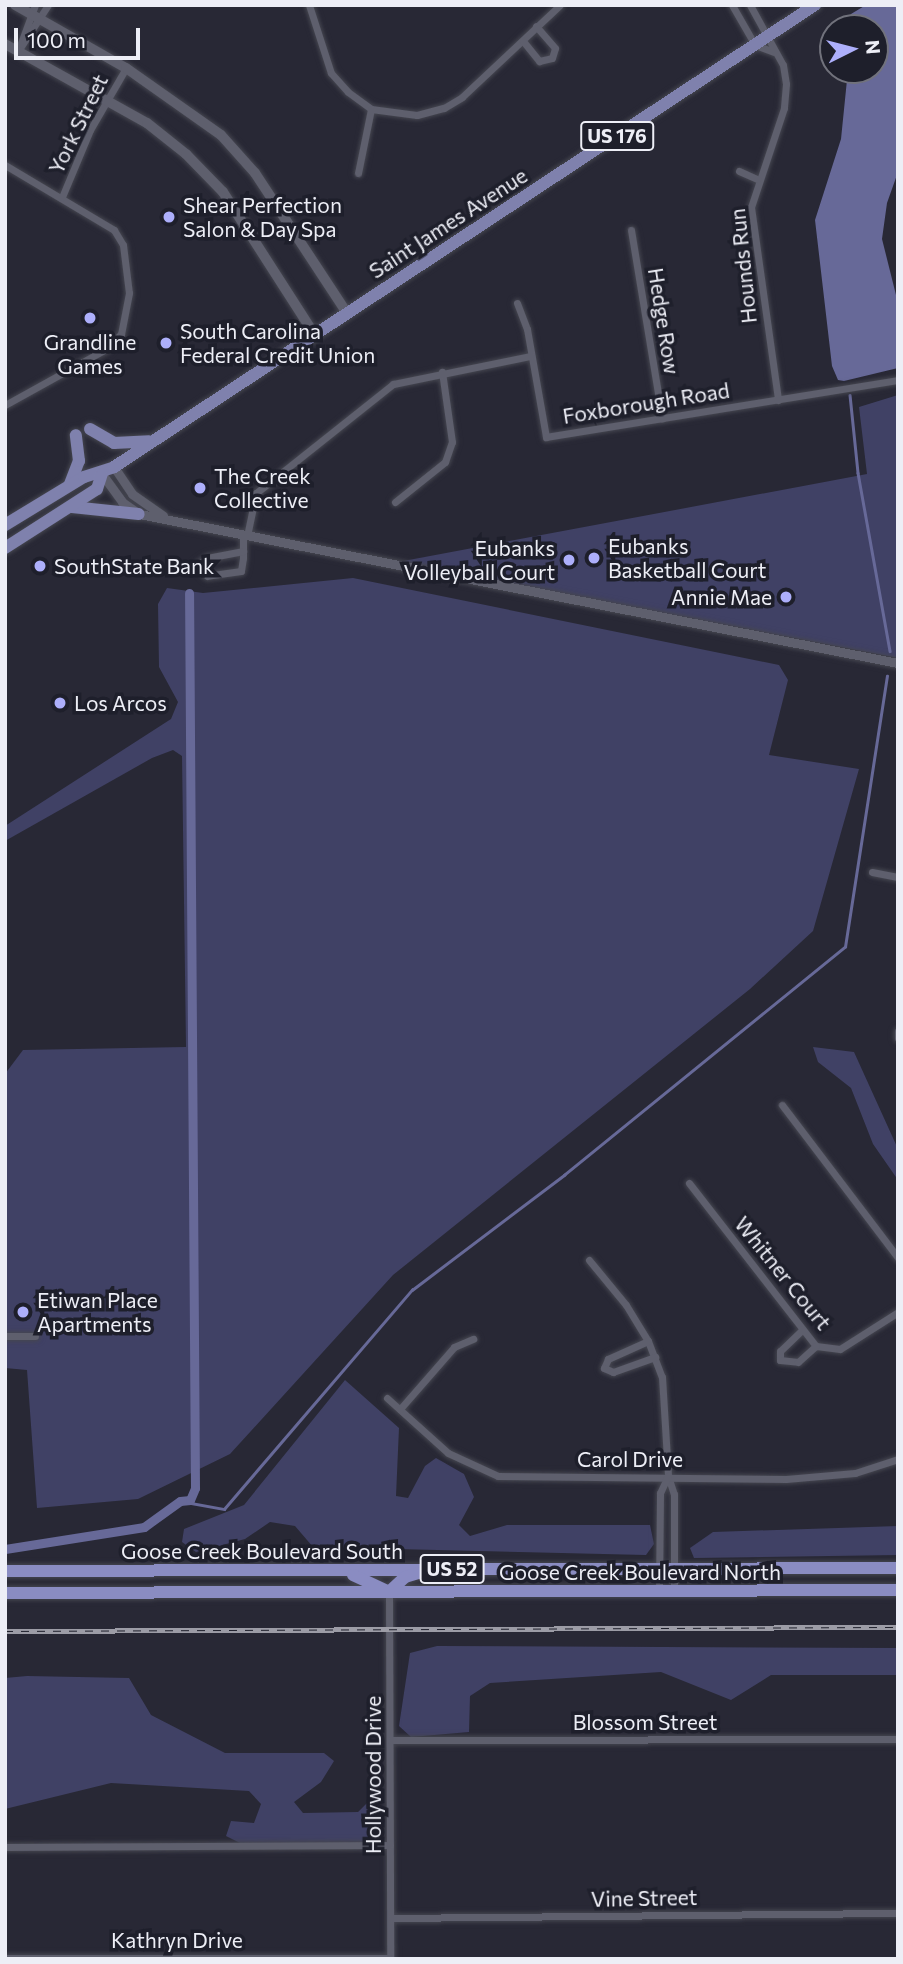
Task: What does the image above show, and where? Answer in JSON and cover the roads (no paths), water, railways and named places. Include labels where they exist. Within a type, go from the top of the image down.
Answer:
[{"type":"highway","name":"Goose Creek Boulevard South","points":[[5,1571],[898,1568]]},
{"type":"highway","points":[[332,1570],[368,1578],[389,1592],[405,1577],[439,1569]]},
{"type":"highway","name":"Goose Creek Boulevard North","points":[[5,1593],[898,1590]]},
{"type":"main road","points":[[15,5],[35,13],[126,68],[222,135],[255,173],[347,313]]},
{"type":"main road","name":"Saint James Avenue","points":[[5,525],[69,486],[108,470],[815,5]]},
{"type":"main road","points":[[5,44],[107,100],[186,154],[222,192],[314,334]]},
{"type":"main road","points":[[90,429],[114,443],[153,440]]},
{"type":"main road","points":[[69,486],[79,461],[76,435]]},
{"type":"main road","name":"Saint James Avenue","points":[[5,548],[97,488],[108,470]]},
{"type":"main road","points":[[68,508],[80,504],[139,514]]},
{"type":"street","points":[[18,51],[35,13],[48,5]]},
{"type":"street","points":[[309,5],[331,73],[371,109],[417,115],[444,108],[486,79],[536,26],[560,5]]},
{"type":"street","points":[[732,5],[755,45],[774,52]]},
{"type":"street","points":[[750,5],[770,35]]},
{"type":"street","points":[[523,41],[539,61],[552,58],[555,48],[536,26]]},
{"type":"street","name":"Hounds Run","points":[[770,35],[774,52],[783,65],[784,108],[757,179],[751,207],[752,232],[778,400]]},
{"type":"street","name":"York Street","points":[[62,197],[107,100],[126,68]]},
{"type":"street","points":[[358,173],[371,109]]},
{"type":"street","points":[[5,164],[100,218],[123,245],[128,316],[121,334],[106,349],[5,405]]},
{"type":"street","points":[[739,170],[757,179]]},
{"type":"street","name":"Hedge Row","points":[[631,230],[662,418]]},
{"type":"street","points":[[243,551],[206,558],[197,565],[208,576],[241,571],[245,536],[256,494],[281,470],[393,384],[531,356],[517,303]]},
{"type":"street","name":"Foxborough Road","points":[[531,356],[546,437],[898,380]]},
{"type":"street","points":[[396,502],[445,463],[452,442],[442,372]]},
{"type":"street","points":[[108,470],[132,494],[170,521]]},
{"type":"street","points":[[108,470],[122,502],[139,514],[898,663]]},
{"type":"street","points":[[872,873],[898,877]]},
{"type":"street","points":[[898,1031],[898,1038]]},
{"type":"street","points":[[782,1105],[898,1258]]},
{"type":"street","name":"Whitner Court","points":[[689,1183],[816,1346],[840,1349],[898,1312]]},
{"type":"street","points":[[589,1260],[626,1305],[655,1357],[667,1418],[668,1476],[674,1494],[674,1591]]},
{"type":"street","points":[[802,1330],[780,1350],[780,1360],[799,1362],[816,1346]]},
{"type":"street","points":[[5,1336],[35,1336]]},
{"type":"street","points":[[400,1409],[454,1347],[473,1339]]},
{"type":"street","points":[[648,1341],[608,1359],[604,1368],[613,1372],[655,1357]]},
{"type":"street","name":"Carol Drive","points":[[387,1398],[448,1453],[498,1476],[824,1477],[855,1473],[898,1459]]},
{"type":"street","points":[[659,1591],[660,1493],[668,1476]]},
{"type":"street","name":"Hollywood Drive","points":[[389,1592],[390,1958]]},
{"type":"street","name":"Blossom Street","points":[[391,1740],[898,1738]]},
{"type":"street","points":[[5,1847],[390,1846]]},
{"type":"street","name":"Vine Street","points":[[391,1918],[898,1913]]},
{"type":"street","name":"Kathryn Drive","points":[[5,1958],[390,1958]]},
{"type":"waterway","points":[[850,395],[858,473],[890,651]]},
{"type":"waterway","points":[[5,1549],[144,1527],[180,1501],[190,1500],[195,1488],[189,593]]},
{"type":"waterway","points":[[180,1501],[224,1509],[412,1290],[564,1175],[845,947],[887,676]]},
{"type":"railway","points":[[5,1631],[898,1627]]},
{"type":"place","name":"Shear Perfection Salon & Day Spa","points":[[169,217]]},
{"type":"place","name":"Grandline Games","points":[[90,318]]},
{"type":"place","name":"South Carolina Federal Credit Union","points":[[166,343]]},
{"type":"place","name":"The Creek Collective","points":[[200,488]]},
{"type":"place","name":"Eubanks Basketball Court","points":[[594,558]]},
{"type":"place","name":"Eubanks Volleyball Court","points":[[569,560]]},
{"type":"place","name":"SouthState Bank","points":[[40,566]]},
{"type":"place","name":"Annie Mae","points":[[786,597]]},
{"type":"place","name":"Los Arcos","points":[[60,703]]},
{"type":"place","name":"Etiwan Place Apartments","points":[[23,1312]]}]
